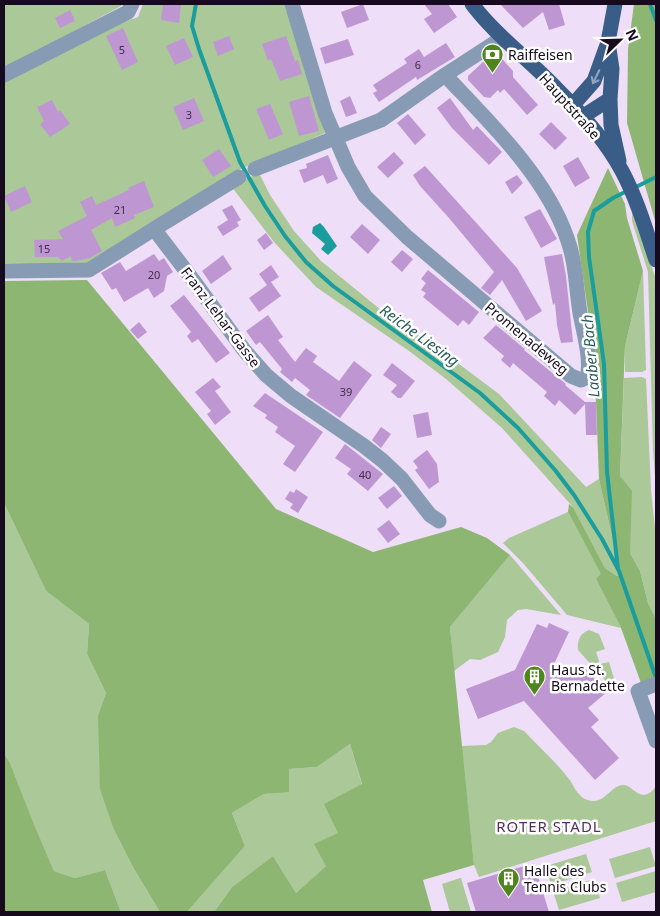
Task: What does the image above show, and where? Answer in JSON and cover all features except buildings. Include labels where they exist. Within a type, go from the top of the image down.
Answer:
[{"type":"main road","name":"Hauptstraße","points":[[472,4],[502,38],[538,70],[577,111],[622,171]]},
{"type":"main road","points":[[577,111],[594,81],[608,42],[615,4]]},
{"type":"main road","points":[[608,42],[612,69],[611,125],[622,171],[636,203],[656,260]]},
{"type":"main road","points":[[577,111],[610,99]]},
{"type":"street","points":[[4,75],[128,12],[132,4]]},
{"type":"street","name":"Promenadeweg","points":[[292,4],[325,113],[356,183],[365,196],[386,219],[571,376],[581,380],[587,377],[589,372],[587,354],[573,260],[568,238],[560,220],[534,178],[499,132],[445,75]]},
{"type":"street","points":[[255,170],[381,120],[502,38]]},
{"type":"street","points":[[4,271],[89,270],[239,176]]},
{"type":"street","name":"Franz Lehar-Gasse","points":[[154,229],[194,280],[244,350],[266,375],[291,396],[383,461],[402,480],[430,515],[439,521]]},
{"type":"street","points":[[650,687],[638,691],[656,742]]},
{"type":"shaded area","points":[[4,4],[122,4],[4,69]]},
{"type":"shaded area","points":[[143,4],[284,4],[309,75],[325,133],[236,171],[86,265],[4,263],[4,80],[108,27],[138,17]]},
{"type":"shaded area","points":[[634,4],[656,4],[656,224],[627,123],[628,49]]},
{"type":"shaded area","points":[[608,168],[625,204],[627,218],[643,271],[625,346],[620,476],[632,491],[630,553],[640,571],[648,603],[656,619],[656,678],[641,683],[621,628],[596,579],[601,574],[568,512],[569,504],[573,507],[605,568],[617,576],[622,576],[599,479],[596,402],[588,312],[577,235]]},
{"type":"shaded area","points":[[259,173],[270,195],[294,231],[321,261],[381,310],[443,352],[499,394],[586,487],[599,479],[622,576],[617,576],[605,568],[573,507],[502,428],[446,379],[316,287],[274,242],[231,186]]},
{"type":"shaded area","points":[[632,212],[656,279],[656,489],[653,451],[648,272],[632,221]]},
{"type":"shaded area","points":[[320,223],[337,246],[328,255],[321,249],[325,244],[312,233],[313,227]]},
{"type":"shaded area","points":[[643,271],[646,370],[642,372],[625,372],[625,346]]},
{"type":"shaded area","points":[[87,280],[276,509],[373,552],[461,527],[487,538],[510,555],[450,627],[474,865],[423,880],[432,912],[214,912],[232,887],[273,856],[296,893],[326,866],[314,844],[338,833],[324,804],[362,784],[350,744],[317,767],[289,769],[289,792],[264,794],[232,813],[245,846],[187,912],[160,912],[134,869],[114,830],[100,789],[98,715],[106,693],[87,654],[89,624],[46,591],[4,503],[4,281]]},
{"type":"shaded area","points":[[642,377],[646,379],[651,490],[656,538],[656,619],[648,603],[640,571],[630,553],[630,537],[620,476],[624,378]]},
{"type":"shaded area","points":[[4,503],[46,591],[89,624],[87,654],[106,693],[98,715],[114,830],[134,869],[160,912],[121,912],[105,870],[75,878],[54,871],[10,763],[4,753]]},
{"type":"shaded area","points":[[568,512],[602,575],[596,579],[621,628],[567,615],[523,563],[503,543],[509,538]]},
{"type":"shaded area","points":[[510,555],[561,615],[526,609],[518,610],[507,620],[505,637],[498,652],[480,660],[470,659],[454,671],[450,627]]},
{"type":"shaded area","points":[[589,630],[599,634],[605,649],[596,652],[600,664],[609,662],[616,685],[613,689],[578,650],[580,638],[583,633]]},
{"type":"shaded area","points":[[514,727],[524,731],[564,773],[578,793],[586,800],[599,800],[620,785],[628,786],[642,795],[651,792],[656,786],[656,821],[479,877],[474,865],[461,746],[486,745],[498,733]]},
{"type":"shaded area","points":[[350,744],[362,785],[338,833],[326,866],[296,893],[273,856],[232,887],[214,912],[187,912],[245,846],[232,813],[264,794],[288,791],[289,769],[317,767]]},
{"type":"shaded area","points":[[4,753],[10,763],[54,871],[75,878],[105,870],[121,912],[4,912]]},
{"type":"shaded area","points":[[650,847],[656,866],[615,878],[609,859]]},
{"type":"shaded area","points":[[586,854],[592,872],[551,885],[546,866]]},
{"type":"shaded area","points":[[656,871],[656,892],[622,902],[616,883]]},
{"type":"shaded area","points":[[461,878],[471,912],[450,912],[442,884]]},
{"type":"shaded area","points":[[594,879],[600,898],[559,910],[553,891]]},
{"type":"waterway","name":"Reiche Liesing","points":[[196,4],[192,26],[240,162],[265,206],[285,236],[306,262],[333,286],[480,393],[518,428],[555,470],[574,495],[602,539],[619,571],[656,678]]},
{"type":"waterway","name":"Laaber Bach","points":[[650,4],[656,20]]},
{"type":"waterway","name":"Laaber Bach","points":[[634,188],[656,177]]},
{"type":"waterway","name":"Laaber Bach","points":[[618,569],[607,472],[604,364],[589,257],[588,232],[594,211],[627,191]]},
{"type":"place","name":"Raiffeisen","points":[[492,73]]},
{"type":"place","name":"Haus St. Bernadette","points":[[535,696]]},
{"type":"place","name":"Halle des Tennis Clubs","points":[[508,897]]},
{"type":"district","name":"ROTER STADL","points":[[549,826]]}]
